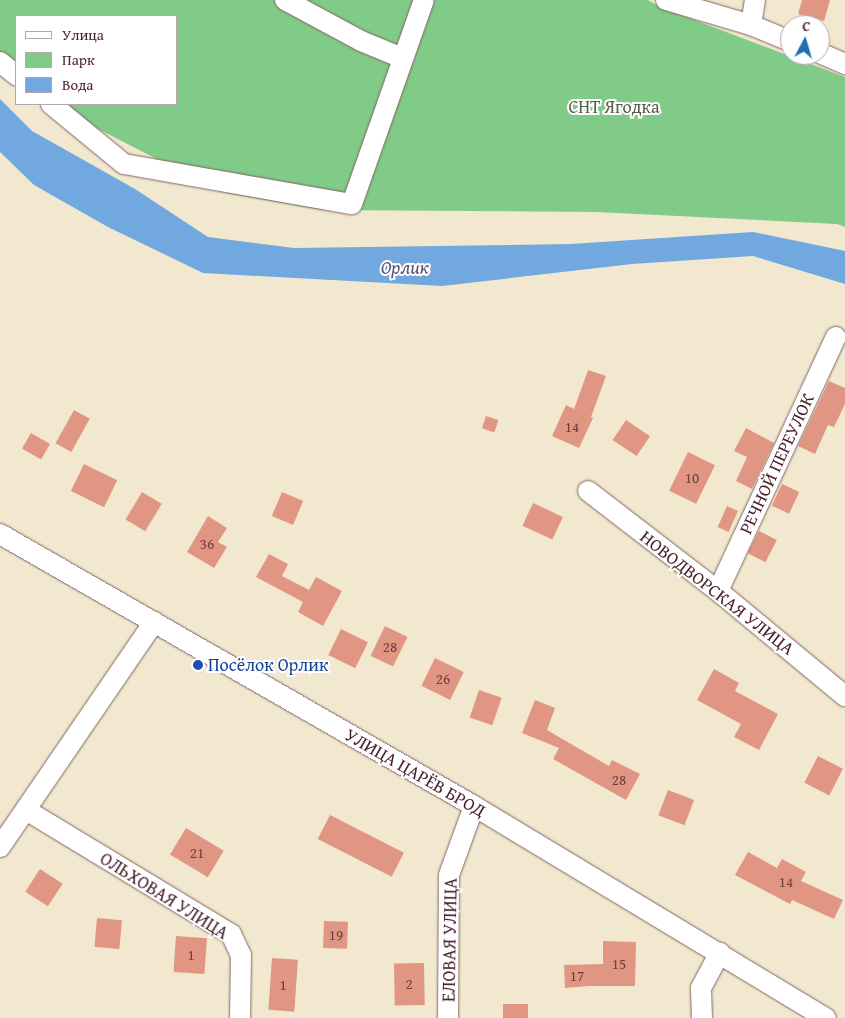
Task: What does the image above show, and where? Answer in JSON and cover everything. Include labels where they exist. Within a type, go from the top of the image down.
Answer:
[{"type":"street","points":[[285,0],[360,41],[402,58]]},
{"type":"street","points":[[52,105],[124,164],[352,204],[424,0]]},
{"type":"street","points":[[666,0],[751,26],[780,37]]},
{"type":"street","points":[[751,26],[755,0]]},
{"type":"street","points":[[830,57],[845,64]]},
{"type":"street","points":[[0,62],[15,74]]},
{"type":"street","name":"РЕЧНОЙ ПЕРЕУЛОК","points":[[718,591],[836,337]]},
{"type":"street","name":"НОВОДВОРСКАЯ УЛИЦА","points":[[588,491],[718,591],[845,696]]},
{"type":"street","name":"УЛИЦА ЦАРЁВ БРОД","points":[[0,534],[474,806],[826,1018]]},
{"type":"street","points":[[0,847],[154,622]]},
{"type":"street","name":"ЕЛОВАЯ УЛИЦА","points":[[448,1018],[449,875],[474,806]]},
{"type":"street","name":"ОЛЬХОВАЯ УЛИЦА","points":[[26,810],[231,934],[241,955],[240,1018]]},
{"type":"street","points":[[702,1018],[701,988],[720,953]]},
{"type":"green space","name":"СНТ Ягодка","points":[[0,0],[648,0],[660,7],[780,52],[780,65],[813,65],[845,77],[845,227],[837,224],[597,212],[322,210],[221,192],[69,114],[58,105],[178,105],[178,15],[15,15],[15,66],[0,52]]},
{"type":"water","name":"Орлик","points":[[0,99],[32,131],[135,189],[208,237],[294,248],[571,244],[753,232],[845,251],[845,284],[753,256],[632,264],[442,286],[203,273],[108,227],[34,185],[0,152]]},
{"type":"building","points":[[802,0],[830,0],[826,15],[798,14]]},
{"type":"building","points":[[588,370],[606,376],[591,417],[593,418],[579,448],[552,436],[566,405],[574,409]]},
{"type":"building","points":[[829,381],[845,388],[845,404],[834,427],[828,425],[815,454],[798,446]]},
{"type":"building","points":[[74,410],[90,419],[71,452],[56,443]]},
{"type":"building","points":[[486,416],[498,420],[494,432],[482,428]]},
{"type":"building","points":[[626,420],[650,436],[637,456],[613,440]]},
{"type":"building","points":[[746,428],[774,443],[752,489],[736,481],[747,457],[734,451]]},
{"type":"building","points":[[31,433],[50,444],[41,460],[22,449]]},
{"type":"building","points":[[688,452],[715,465],[696,504],[669,491]]},
{"type":"building","points":[[84,464],[117,480],[104,507],[71,491]]},
{"type":"building","points":[[782,484],[799,492],[789,514],[772,506]]},
{"type":"building","points":[[142,492],[162,504],[145,531],[126,519]]},
{"type":"building","points":[[282,492],[303,501],[293,525],[272,516]]},
{"type":"building","points":[[533,503],[563,517],[552,540],[522,526]]},
{"type":"building","points":[[727,506],[738,511],[729,532],[718,527]]},
{"type":"building","points":[[208,516],[227,528],[218,542],[227,547],[214,568],[187,552]]},
{"type":"building","points":[[759,531],[777,540],[765,562],[748,553]]},
{"type":"building","points":[[269,554],[288,564],[282,576],[309,590],[316,577],[342,591],[323,626],[298,612],[303,602],[256,577]]},
{"type":"building","points":[[385,626],[407,637],[393,667],[371,656]]},
{"type":"building","points":[[341,629],[368,642],[355,668],[328,655]]},
{"type":"building","points":[[435,658],[464,672],[450,700],[421,686]]},
{"type":"building","points":[[714,669],[739,683],[735,691],[778,714],[759,750],[734,737],[741,724],[697,700]]},
{"type":"building","points":[[479,690],[502,698],[492,725],[470,717]]},
{"type":"building","points":[[535,700],[555,708],[547,730],[609,766],[612,760],[640,774],[626,800],[553,759],[559,748],[522,733]]},
{"type":"building","points":[[818,756],[843,769],[829,795],[804,783]]},
{"type":"building","points":[[668,790],[694,800],[684,825],[658,815]]},
{"type":"building","points":[[330,815],[404,853],[392,877],[318,839]]},
{"type":"building","points":[[186,828],[224,851],[208,877],[170,855]]},
{"type":"building","points":[[748,852],[777,868],[782,859],[806,872],[801,881],[843,900],[834,919],[792,900],[790,904],[735,875]]},
{"type":"building","points":[[40,869],[63,884],[48,906],[25,892]]},
{"type":"building","points":[[97,918],[122,920],[119,949],[94,947]]},
{"type":"building","points":[[324,921],[348,922],[347,949],[323,948]]},
{"type":"building","points":[[176,936],[207,938],[204,974],[173,972]]},
{"type":"building","points":[[603,941],[636,942],[635,986],[565,988],[564,965],[603,964]]},
{"type":"building","points":[[272,958],[298,960],[294,1012],[268,1010]]},
{"type":"building","points":[[424,963],[425,1005],[395,1006],[394,964]]},
{"type":"building","points":[[503,1004],[528,1004],[528,1018],[503,1018]]},
{"type":"place","name":"Посёлок Орлик","points":[[198,665]]}]
